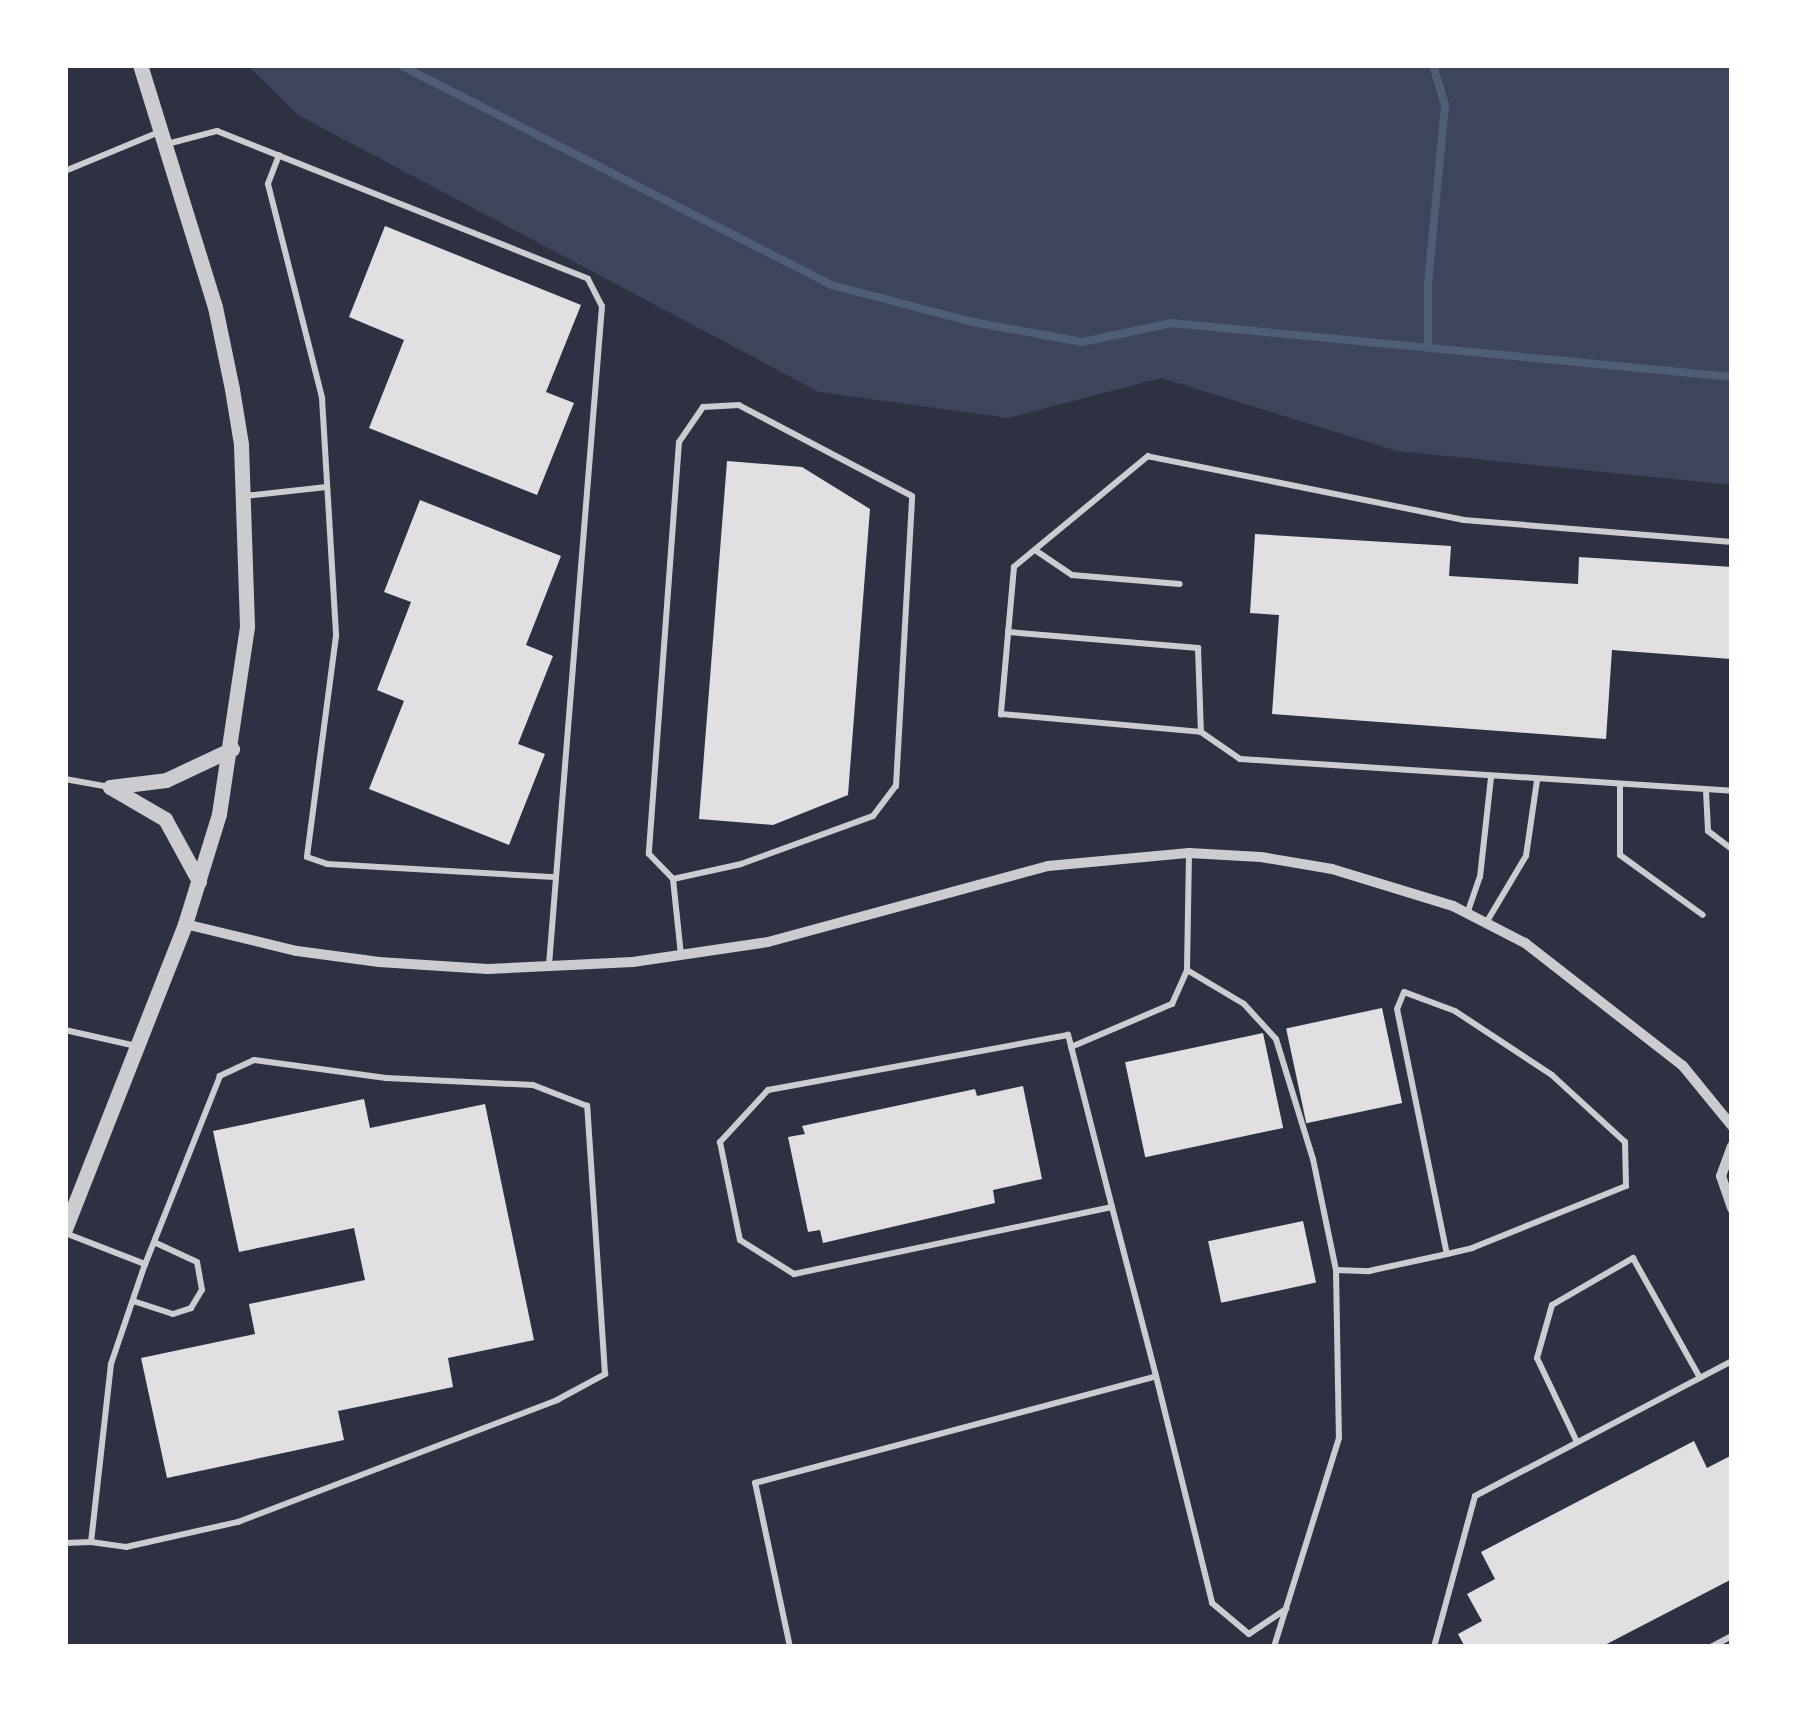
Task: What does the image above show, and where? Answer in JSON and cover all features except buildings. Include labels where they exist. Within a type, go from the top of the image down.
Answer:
[{"type":"street","points":[[65,1231],[185,924],[198,881],[232,749],[247,626],[244,496],[214,307],[140,65]]},
{"type":"street","points":[[110,787],[166,780],[232,749]]},
{"type":"street","points":[[110,787],[165,819],[198,881]]},
{"type":"street","points":[[185,924],[296,951],[380,962],[548,966],[680,955],[768,942],[1048,866],[1189,853],[1332,869],[1486,923],[1620,1010],[1683,1066],[1732,1126]]},
{"type":"street","points":[[1732,1146],[1721,1176],[1732,1208]]},
{"type":"lane","points":[[65,171],[163,138],[218,131],[588,279],[602,306],[548,966]]},
{"type":"lane","points":[[278,156],[268,184],[322,398],[336,636],[307,857],[327,864],[556,878]]},
{"type":"lane","points":[[673,880],[741,864],[873,816],[896,786],[912,496],[739,405],[703,406],[679,442],[649,854],[673,880],[680,955]]},
{"type":"lane","points":[[1732,542],[1464,520],[1148,456],[1014,567],[1001,714],[1201,732],[1240,759],[1732,791]]},
{"type":"lane","points":[[244,496],[326,488]]},
{"type":"lane","points":[[1035,550],[1072,575],[1180,584]]},
{"type":"lane","points":[[1008,632],[1198,648],[1201,732]]},
{"type":"lane","points":[[1468,914],[1480,877],[1491,778]]},
{"type":"lane","points":[[65,779],[110,787]]},
{"type":"lane","points":[[1486,923],[1526,856],[1537,781]]},
{"type":"lane","points":[[1620,785],[1620,855],[1703,915]]},
{"type":"lane","points":[[1706,791],[1708,831],[1732,849]]},
{"type":"lane","points":[[1071,1046],[1172,1004],[1188,970],[1189,853]]},
{"type":"lane","points":[[1188,970],[1244,1004],[1276,1039],[1313,1160],[1336,1270],[1339,1438],[1274,1647]]},
{"type":"lane","points":[[1336,1270],[1369,1271],[1447,1254],[1626,1186],[1626,1142],[1552,1075],[1454,1011],[1404,992],[1397,1009],[1447,1254]]},
{"type":"lane","points":[[65,1030],[137,1046]]},
{"type":"lane","points":[[1112,1207],[794,1274],[740,1240],[720,1142],[768,1090],[1068,1035],[1156,1376],[1212,1604],[1249,1634],[1286,1608]]},
{"type":"lane","points":[[65,1542],[126,1547],[238,1522],[557,1400],[605,1374],[587,1106],[533,1084],[386,1078],[254,1060],[220,1076],[110,1364],[91,1542]]},
{"type":"lane","points":[[65,1231],[146,1264]]},
{"type":"lane","points":[[133,1300],[173,1314],[191,1308],[202,1290],[197,1262],[154,1242]]},
{"type":"lane","points":[[1576,1442],[1537,1358],[1552,1305],[1633,1258],[1700,1378]]},
{"type":"lane","points":[[1434,1647],[1475,1496],[1732,1360]]},
{"type":"lane","points":[[790,1647],[755,1483],[1156,1376]]},
{"type":"lane","points":[[1711,1647],[1732,1636]]},
{"type":"shaded area","points":[[247,65],[1732,65],[1732,485],[1397,451],[1161,378],[1008,418],[819,392],[298,115]]},
{"type":"waterway","points":[[400,65],[831,285],[973,322],[1082,342],[1172,323],[1732,377]]},
{"type":"waterway","points":[[1428,346],[1428,283],[1445,105],[1433,65]]}]
